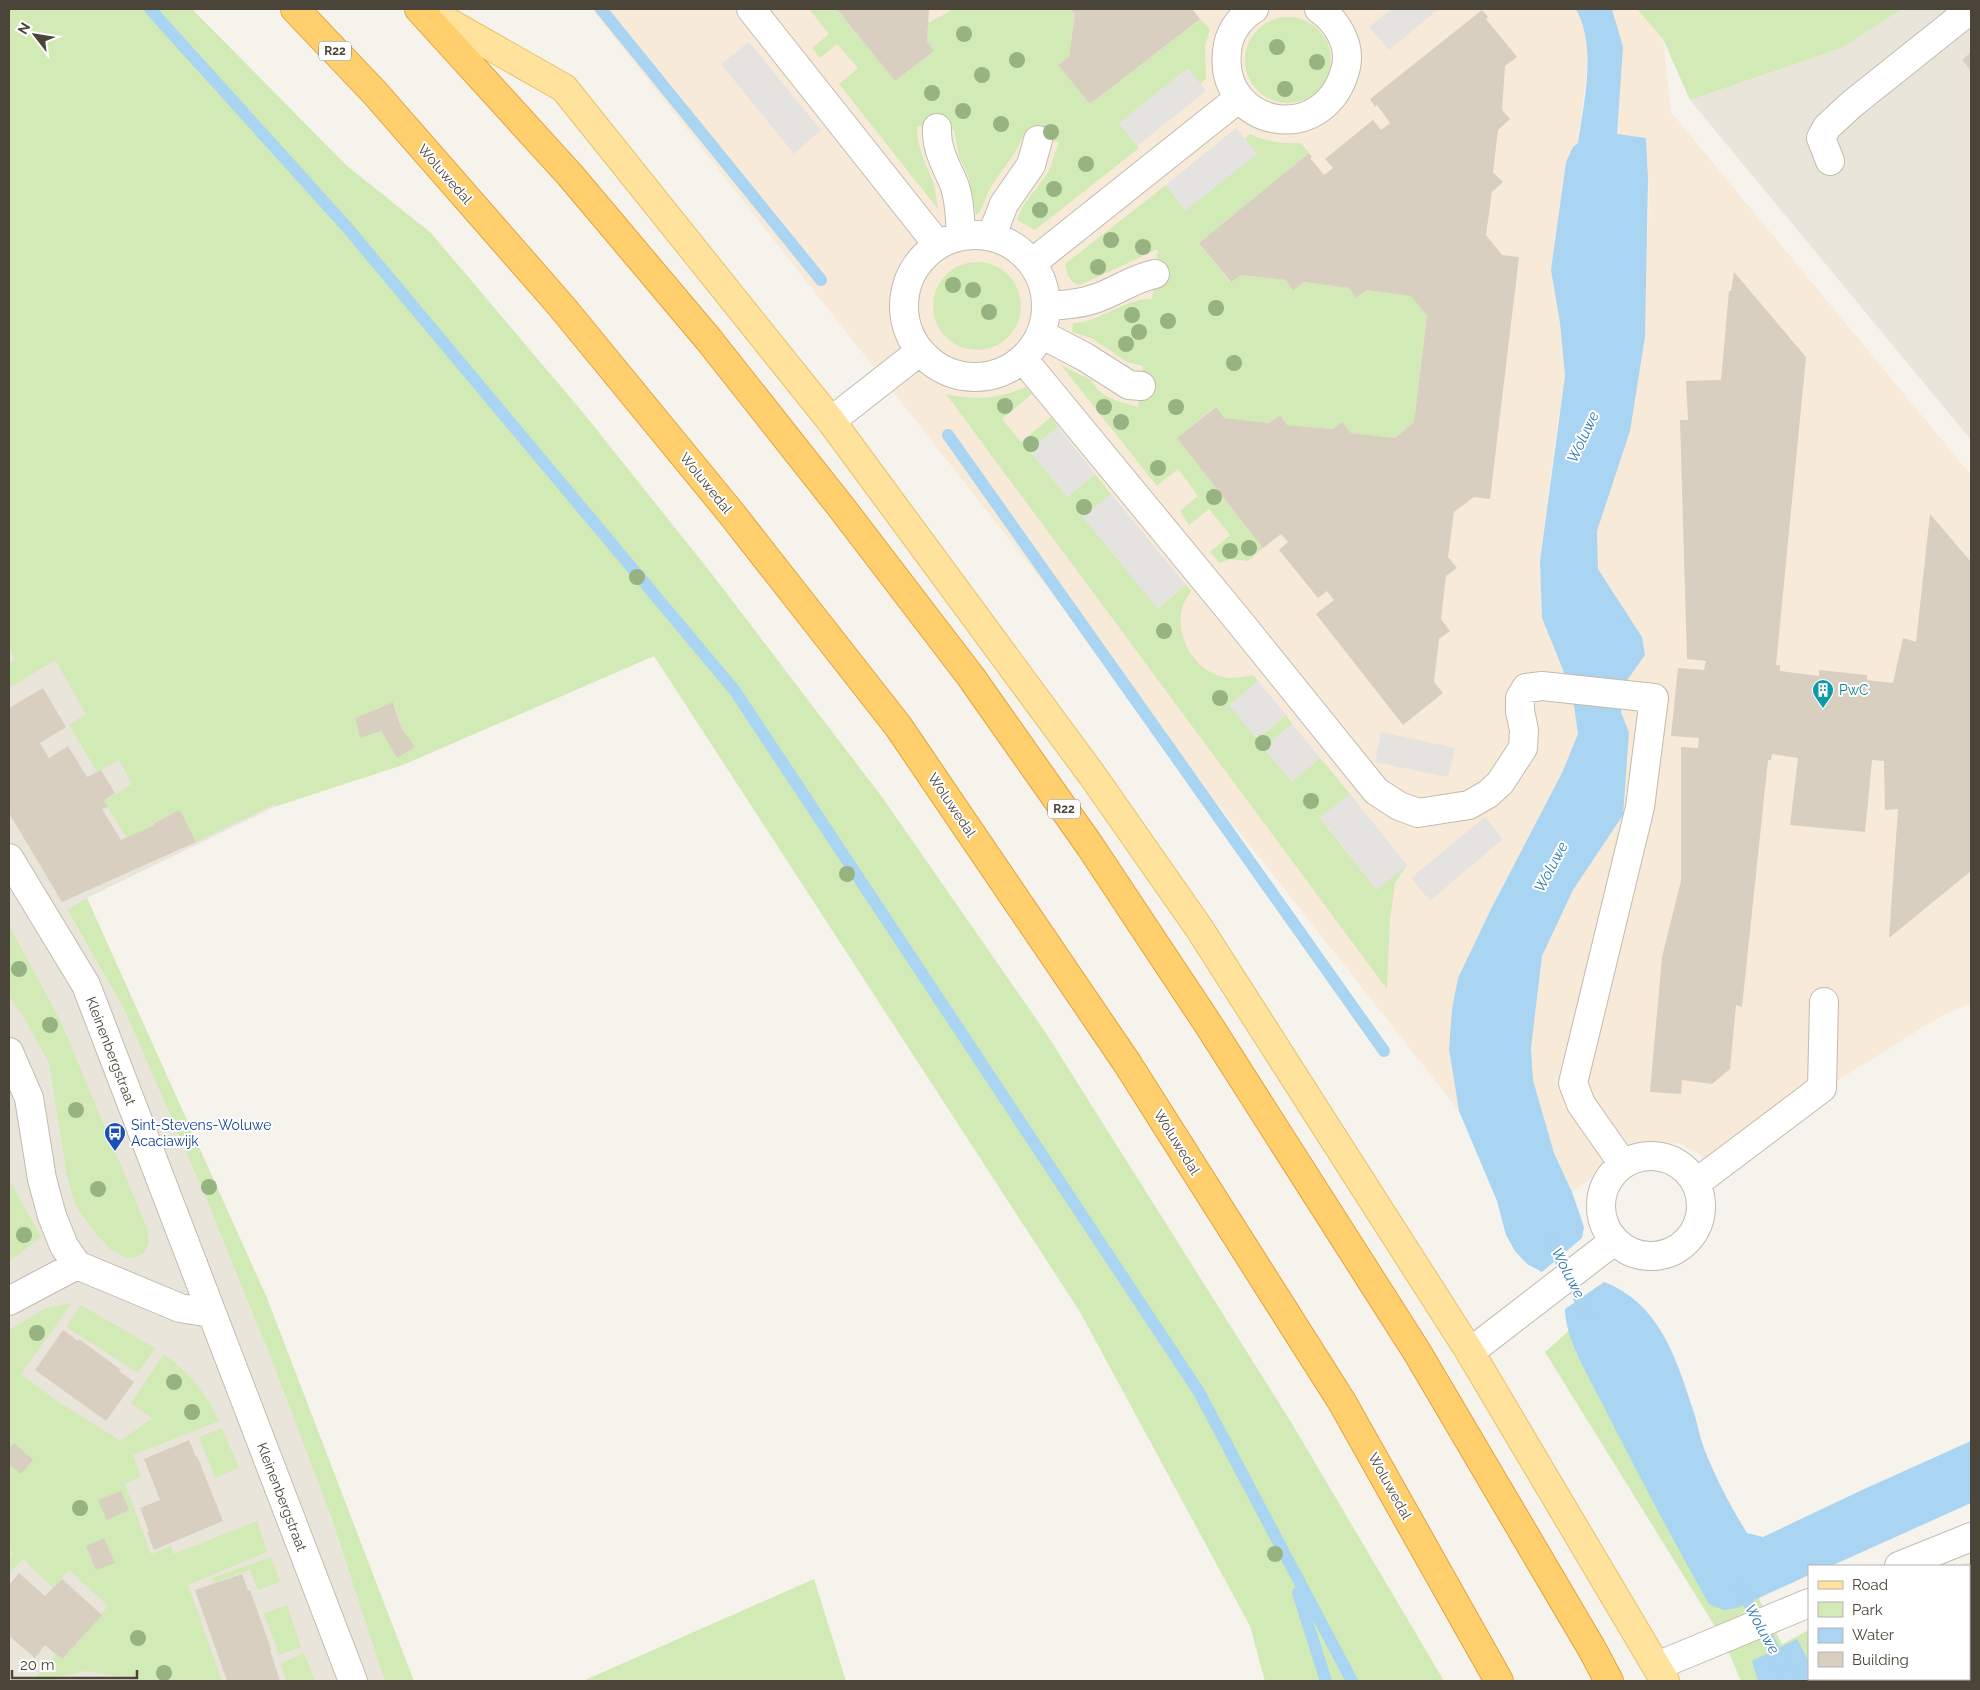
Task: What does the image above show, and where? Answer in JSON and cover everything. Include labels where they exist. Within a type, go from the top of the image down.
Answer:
[{"type":"highway","name":"Woluwedal","points":[[295,9],[375,93],[562,308],[731,513],[898,726],[1127,1063],[1342,1402],[1499,1681]]},
{"type":"highway","name":"R22","points":[[419,9],[570,175],[709,340],[842,507],[972,677],[1090,846],[1192,999],[1417,1352],[1609,1681]]},
{"type":"main road","points":[[425,9],[564,88],[831,422],[1092,775],[1199,928],[1470,1352],[1661,1674]]},
{"type":"street","points":[[751,9],[950,240]]},
{"type":"street","points":[[1254,9],[1236,26],[1227,44],[1226,63],[1230,82],[1239,98],[1255,112],[1274,119],[1295,120],[1315,113],[1332,100],[1342,82],[1347,62],[1345,41],[1335,13]]},
{"type":"street","points":[[1830,161],[1821,138],[1826,127],[1971,9]]},
{"type":"street","points":[[1032,263],[1239,98]]},
{"type":"street","points":[[937,128],[940,155],[956,191],[950,240]]},
{"type":"street","points":[[991,237],[1004,204],[1031,165],[1038,140]]},
{"type":"street","points":[[976,234],[991,237],[1013,247],[1032,263],[1044,291],[1045,320],[1041,334],[1023,360],[1003,372],[980,378],[958,377],[936,367],[919,352],[907,331],[903,306],[907,282],[919,260],[950,240],[976,234]]},
{"type":"street","points":[[1046,306],[1080,303],[1097,298],[1144,276],[1155,274]]},
{"type":"street","points":[[1041,334],[1085,357],[1129,385],[1141,386]]},
{"type":"street","points":[[831,422],[919,352]]},
{"type":"street","points":[[1023,360],[1238,620],[1376,791],[1399,806],[1418,813],[1469,805],[1488,794],[1500,783],[1522,748],[1524,730],[1520,711],[1520,698],[1526,688],[1542,686],[1654,698],[1640,808],[1573,1083],[1581,1104],[1623,1164]]},
{"type":"street","name":"Kleinenbergstraat","points":[[9,858],[86,985],[354,1681]]},
{"type":"street","points":[[1696,1183],[1822,1088],[1824,1002]]},
{"type":"street","points":[[9,1052],[29,1098],[42,1179],[52,1216],[64,1246],[77,1265],[180,1308],[212,1312]]},
{"type":"street","points":[[1656,1155],[1673,1160],[1686,1170],[1696,1183],[1701,1198],[1701,1215],[1696,1230],[1686,1242],[1673,1252],[1658,1256],[1642,1256],[1627,1251],[1614,1241],[1605,1227],[1601,1209],[1602,1192],[1610,1176],[1623,1164],[1639,1157],[1656,1155]]},
{"type":"street","points":[[1470,1352],[1614,1241]]},
{"type":"street","points":[[9,1301],[77,1265]]},
{"type":"street","points":[[1901,1565],[1971,1537]]},
{"type":"street","points":[[1661,1674],[1738,1632],[1801,1606]]},
{"type":"shaded area","points":[[592,9],[1576,9],[1583,22],[1588,49],[1578,143],[1573,147],[1566,162],[1551,270],[1560,322],[1565,378],[1540,561],[1542,618],[1563,670],[1574,706],[1578,734],[1562,776],[1504,883],[1458,978],[1452,1009],[1449,1049],[1459,1111]]},
{"type":"shaded area","points":[[1392,9],[1439,9],[1389,50],[1369,27]]},
{"type":"shaded area","points":[[1612,9],[1637,9],[1663,39],[1671,112],[1971,475],[1971,1003],[1941,1016],[1707,1162],[1699,1154],[1677,1143],[1655,1141],[1637,1143],[1620,1149],[1608,1158],[1588,1181],[1572,1192],[1554,1153],[1533,1080],[1531,1048],[1542,956],[1573,890],[1629,733],[1621,712],[1625,683],[1642,637],[1598,569],[1597,530],[1629,435],[1644,345],[1649,192],[1646,138],[1617,134],[1621,59]]},
{"type":"shaded area","points":[[1902,9],[1971,9],[1971,440],[1690,100],[1842,48]]},
{"type":"shaded area","points":[[749,42],[821,130],[794,154],[721,64]]},
{"type":"shaded area","points":[[1188,68],[1206,91],[1137,146],[1119,123]]},
{"type":"shaded area","points":[[1236,128],[1257,154],[1185,211],[1166,185]]},
{"type":"shaded area","points":[[9,354],[279,802],[274,807],[87,898],[67,911],[125,1011],[202,1189],[271,1358],[331,1517],[385,1681],[9,1681]]},
{"type":"shaded area","points":[[1058,427],[1095,474],[1067,497],[1029,450]]},
{"type":"shaded area","points":[[1111,494],[1186,585],[1157,608],[1083,517]]},
{"type":"shaded area","points":[[1258,681],[1286,715],[1257,739],[1229,705]]},
{"type":"shaded area","points":[[1292,724],[1320,758],[1292,782],[1263,748]]},
{"type":"shaded area","points":[[1381,732],[1455,748],[1448,777],[1375,762]]},
{"type":"shaded area","points":[[1350,794],[1407,865],[1377,890],[1320,817]]},
{"type":"shaded area","points":[[1485,817],[1503,839],[1430,901],[1411,878]]},
{"type":"shaded area","points":[[1971,1562],[1971,1681],[1946,1681],[1970,1680],[1970,1565],[1961,1565]]},
{"type":"green space","points":[[9,9],[192,9],[346,165],[431,233],[585,415],[715,578],[882,797],[1046,1033],[1291,1422],[1444,1681],[1265,1681],[1250,1626],[1080,1312],[654,656],[403,765],[274,807],[277,803],[196,842],[180,810],[155,822],[155,825],[127,838],[104,801],[132,784],[119,760],[97,772],[69,725],[86,714],[55,660],[9,688],[9,663],[15,659],[9,648]],"holes":[[[394,703],[402,729],[397,757],[381,731],[360,737],[355,718]]]},
{"type":"green space","points":[[809,9],[837,9],[895,81],[934,51],[927,41],[928,23],[954,9],[1070,9],[1075,14],[1069,57],[1058,65],[1090,104],[1200,19],[1210,29],[1205,46],[1206,79],[1200,84],[1188,68],[1119,123],[1139,148],[1035,230],[1017,220],[1023,206],[1049,171],[1059,142],[1022,138],[976,215],[969,178],[959,156],[954,130],[917,126],[920,148],[934,185],[938,209],[839,84],[858,68],[837,44],[820,58],[812,48],[829,34]]},
{"type":"green space","points":[[1637,9],[1902,9],[1842,48],[1690,100],[1663,39]]},
{"type":"green space","points":[[1288,17],[1304,20],[1312,24],[1324,36],[1328,44],[1331,60],[1328,76],[1324,84],[1312,96],[1304,100],[1288,103],[1272,100],[1264,96],[1252,84],[1248,76],[1245,60],[1248,44],[1252,36],[1264,24],[1272,20]]},
{"type":"green space","points":[[1250,134],[1275,142],[1301,143],[1309,153],[1199,243],[1230,282],[1241,275],[1286,280],[1293,291],[1304,282],[1349,288],[1356,298],[1367,290],[1411,296],[1427,316],[1414,422],[1395,438],[1351,433],[1342,422],[1333,429],[1287,425],[1280,415],[1269,423],[1224,418],[1215,407],[1177,438],[1263,548],[1248,561],[1230,559],[1220,563],[1210,552],[1230,535],[1209,509],[1189,525],[1180,511],[1198,496],[1178,469],[1157,486],[1061,365],[1091,380],[1098,390],[1106,396],[1138,407],[1143,366],[1127,362],[1091,338],[1072,332],[1073,323],[1094,319],[1132,302],[1152,299],[1158,249],[1080,285],[1075,284],[1068,276],[1065,264],[1166,185],[1185,210],[1256,154],[1245,139]]},
{"type":"green space","points":[[977,262],[994,265],[1002,269],[1014,281],[1018,289],[1021,306],[1018,323],[1014,331],[1002,343],[994,347],[977,350],[960,347],[952,343],[940,331],[936,323],[933,306],[936,289],[940,281],[952,269],[960,265]]},
{"type":"green space","points":[[1026,387],[1032,394],[1002,419],[1021,442],[1051,417],[1058,427],[1029,450],[1067,497],[1095,474],[1111,494],[1083,517],[1158,608],[1186,585],[1191,591],[1183,605],[1181,617],[1181,629],[1190,652],[1207,670],[1218,675],[1230,678],[1253,675],[1258,681],[1230,705],[1257,739],[1286,715],[1292,724],[1264,748],[1292,782],[1320,758],[1350,794],[1320,818],[1376,889],[1407,865],[1395,883],[1390,920],[1387,989],[946,394],[977,398],[1006,394]]},
{"type":"green space","points":[[87,898],[267,1298],[414,1681],[385,1681],[331,1517],[271,1358],[202,1189],[125,1011],[67,910]]},
{"type":"green space","points":[[9,925],[61,1022],[147,1228],[149,1243],[144,1253],[133,1258],[126,1258],[110,1249],[75,1205],[67,1175],[49,1063],[26,1021],[9,996]]},
{"type":"green space","points":[[9,1179],[41,1237],[9,1262]]},
{"type":"green space","points":[[1606,1298],[1782,1644],[1808,1631],[1808,1680],[1946,1681],[1741,1681],[1724,1641],[1545,1352]]},
{"type":"green space","points":[[72,1303],[21,1374],[60,1403],[121,1441],[152,1418],[131,1403],[164,1354],[181,1368],[203,1392],[219,1421],[133,1455],[141,1477],[125,1484],[151,1554],[171,1546],[174,1554],[257,1521],[267,1552],[188,1585],[222,1681],[146,1681],[86,1671],[57,1677],[52,1681],[32,1681],[56,1654],[62,1659],[108,1606],[69,1570],[53,1588],[23,1559],[9,1574],[9,1557],[13,1553],[9,1549],[9,1330],[46,1308]]},
{"type":"green space","points":[[81,1305],[155,1348],[138,1373],[66,1327]]},
{"type":"green space","points":[[222,1428],[239,1468],[215,1478],[199,1437]]},
{"type":"green space","points":[[271,1557],[280,1582],[258,1590],[250,1570],[213,1583],[212,1578]]},
{"type":"green space","points":[[814,1579],[846,1681],[583,1681]]},
{"type":"green space","points":[[287,1605],[301,1647],[279,1655],[264,1613]]},
{"type":"green space","points":[[304,1653],[315,1681],[286,1681],[281,1663]]},
{"type":"water","points":[[1576,9],[1612,9],[1623,47],[1617,134],[1646,138],[1648,179],[1645,337],[1630,431],[1597,531],[1598,569],[1642,637],[1645,655],[1625,683],[1621,712],[1629,733],[1623,815],[1573,890],[1542,956],[1531,1048],[1533,1080],[1554,1153],[1572,1192],[1584,1227],[1582,1238],[1542,1272],[1527,1264],[1515,1251],[1506,1235],[1497,1201],[1459,1111],[1449,1049],[1452,1009],[1458,978],[1492,907],[1562,773],[1578,734],[1574,706],[1563,670],[1542,618],[1540,561],[1565,376],[1560,323],[1551,270],[1566,162],[1573,147],[1578,143],[1586,92],[1586,40]]},
{"type":"water","points":[[1604,1282],[1638,1302],[1651,1316],[1678,1367],[1709,1461],[1724,1493],[1747,1533],[1763,1537],[1971,1441],[1971,1503],[1833,1565],[1808,1565],[1808,1575],[1737,1608],[1724,1610],[1709,1604],[1667,1529],[1584,1368],[1569,1332],[1565,1309]]},
{"type":"water","points":[[1797,1639],[1808,1660],[1808,1680],[1818,1681],[1758,1681],[1752,1661]]},
{"type":"building","points":[[837,9],[929,9],[927,41],[934,51],[895,81]]},
{"type":"building","points":[[1070,9],[1192,9],[1200,19],[1090,104],[1058,65],[1069,57],[1075,14]]},
{"type":"building","points":[[1482,10],[1488,17],[1486,19],[1517,57],[1505,66],[1502,110],[1510,119],[1498,130],[1493,172],[1503,182],[1492,192],[1486,235],[1502,255],[1519,257],[1490,499],[1474,497],[1454,512],[1448,557],[1457,568],[1446,576],[1441,619],[1450,631],[1439,639],[1434,682],[1443,693],[1403,725],[1316,614],[1334,600],[1327,591],[1318,598],[1279,550],[1288,542],[1281,534],[1263,548],[1177,438],[1216,407],[1224,418],[1269,423],[1280,415],[1287,425],[1333,429],[1342,422],[1351,433],[1395,438],[1414,422],[1427,316],[1411,296],[1367,290],[1356,298],[1349,288],[1304,282],[1293,291],[1286,280],[1241,275],[1231,282],[1199,243],[1309,153],[1312,157],[1310,158],[1324,175],[1333,168],[1325,159],[1373,120],[1381,130],[1390,123],[1377,105],[1375,107],[1370,99]]},
{"type":"building","points":[[1971,52],[1971,71],[1962,60]]},
{"type":"building","name":"PwC","points":[[1734,272],[1806,357],[1776,665],[1780,665],[1780,671],[1819,676],[1819,670],[1867,675],[1867,680],[1893,683],[1903,638],[1916,642],[1930,514],[1971,562],[1971,871],[1889,938],[1898,809],[1885,810],[1884,761],[1872,760],[1865,832],[1790,825],[1798,758],[1772,754],[1771,760],[1768,760],[1742,1007],[1736,1005],[1730,1069],[1712,1084],[1682,1080],[1681,1094],[1650,1092],[1662,957],[1681,881],[1681,747],[1698,748],[1699,738],[1671,736],[1678,668],[1704,670],[1706,661],[1687,659],[1680,420],[1688,420],[1686,381],[1721,380],[1729,291],[1731,291]]},
{"type":"building","points":[[43,688],[66,727],[40,743],[49,758],[68,746],[87,777],[101,770],[115,793],[104,801],[108,807],[102,809],[121,840],[155,825],[154,823],[180,810],[196,842],[62,902],[9,813],[9,708]]},
{"type":"building","points":[[393,702],[402,729],[415,747],[397,758],[381,731],[360,738],[355,718]]},
{"type":"building","points":[[63,1330],[78,1341],[79,1339],[134,1382],[106,1421],[35,1370]]},
{"type":"building","points":[[189,1440],[223,1521],[154,1550],[140,1508],[160,1500],[144,1459]]},
{"type":"building","points":[[14,1443],[33,1460],[21,1474],[9,1464],[9,1449]]},
{"type":"building","points":[[121,1491],[129,1510],[107,1520],[98,1500]]},
{"type":"building","points":[[104,1538],[115,1563],[96,1570],[86,1546]]},
{"type":"building","points":[[19,1573],[45,1596],[62,1579],[102,1615],[62,1659],[45,1645],[35,1658],[9,1636],[9,1585]]},
{"type":"building","points":[[242,1574],[248,1590],[250,1590],[271,1649],[280,1681],[227,1681],[195,1590]]},
{"type":"waterway","points":[[150,9],[345,225],[735,691],[1199,1392],[1352,1681]]},
{"type":"waterway","points":[[601,9],[821,280]]},
{"type":"waterway","points":[[948,435],[1384,1051]]},
{"type":"waterway","name":"Woluwe","points":[[1553,1245],[1587,1314]]},
{"type":"waterway","name":"Woluwe","points":[[1741,1589],[1791,1681]]},
{"type":"waterway","points":[[1298,1593],[1326,1681]]},
{"type":"place","name":"PwC","points":[[1823,709]]},
{"type":"place","name":"Sint-Stevens-Woluwe Acaciawijk","points":[[115,1152]]}]
